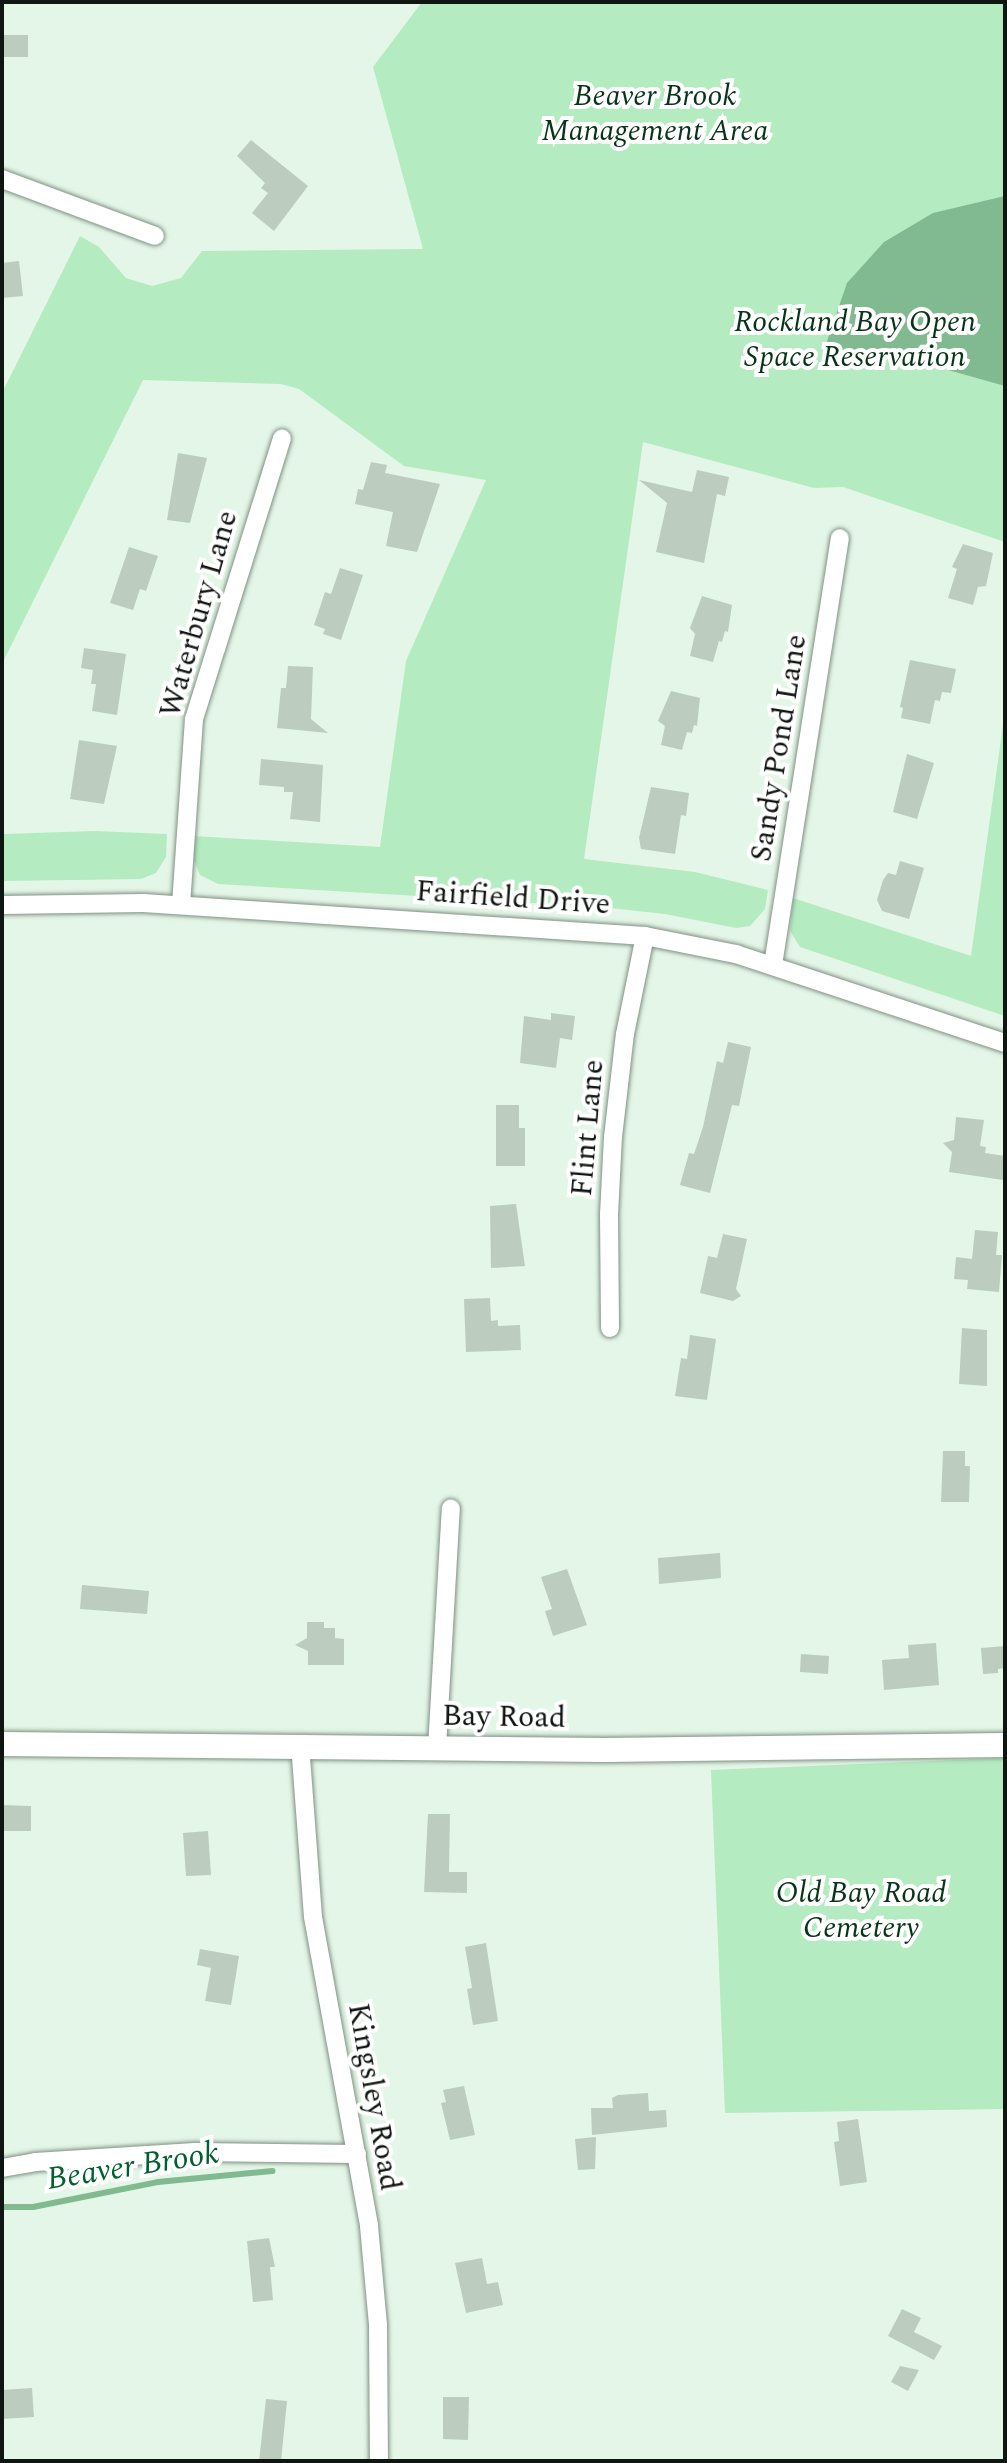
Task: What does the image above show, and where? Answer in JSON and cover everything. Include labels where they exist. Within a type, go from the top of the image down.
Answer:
[{"type":"main road","name":"Bay Road","points":[[2,1744],[300,1744],[605,1750],[1005,1745]]},
{"type":"street","points":[[2,179],[155,236]]},
{"type":"street","name":"Waterbury Lane","points":[[181,905],[194,719],[282,439]]},
{"type":"street","name":"Sandy Pond Lane","points":[[773,965],[840,538]]},
{"type":"street","name":"Fairfield Drive","points":[[2,905],[181,905],[645,936],[736,954],[1005,1043]]},
{"type":"street","name":"Flint Lane","points":[[610,1328],[609,1215],[613,1137],[625,1034],[645,936]]},
{"type":"street","points":[[437,1748],[451,1508]]},
{"type":"street","name":"Kingsley Road","points":[[300,1744],[313,1917],[369,2226],[378,2325],[379,2461]]},
{"type":"street","points":[[2,2168],[35,2162],[195,2152],[357,2154]]},
{"type":"green space","name":"Rockland Bay Open Space Reservation","points":[[422,2],[1005,2],[1005,542],[843,487],[814,488],[643,442],[584,859],[695,872],[768,890],[765,909],[750,926],[736,928],[665,914],[601,907],[218,884],[200,875],[193,858],[193,836],[380,847],[406,661],[486,480],[404,466],[299,389],[281,384],[143,380],[2,664],[2,393],[80,236],[99,247],[126,278],[152,286],[181,278],[202,251],[423,249],[373,67]]},
{"type":"green space","points":[[1005,710],[1005,1016],[800,947],[790,931],[793,898],[971,956]]},
{"type":"green space","points":[[2,818],[4,834],[94,831],[167,834],[166,857],[156,873],[141,879],[2,881]]},
{"type":"green space","name":"Old Bay Road Cemetery","points":[[1005,1758],[1005,2109],[725,2113],[711,1770]]},
{"type":"shaded area","points":[[1005,196],[1005,386],[909,359],[830,349],[827,341],[847,283],[884,242],[933,213]]},
{"type":"building","points":[[2,35],[28,35],[28,57],[2,57]]},
{"type":"building","points":[[251,140],[308,186],[274,231],[252,213],[268,193],[261,188],[265,183],[237,156]]},
{"type":"building","points":[[19,261],[23,296],[2,298],[2,263]]},
{"type":"building","points":[[178,453],[207,458],[190,523],[167,520]]},
{"type":"building","points":[[371,462],[387,465],[385,473],[440,484],[417,552],[386,546],[393,512],[355,504],[358,489],[363,490]]},
{"type":"building","points":[[697,470],[729,477],[725,496],[717,494],[704,563],[656,552],[667,503],[639,480],[692,492]]},
{"type":"building","points":[[963,544],[993,553],[986,586],[978,587],[973,605],[948,598],[957,569],[952,567]]},
{"type":"building","points":[[129,547],[158,556],[146,591],[140,589],[133,610],[110,603]]},
{"type":"building","points":[[340,568],[363,575],[341,640],[323,634],[325,629],[314,625],[325,592],[331,594]]},
{"type":"building","points":[[702,596],[732,605],[728,632],[725,631],[722,642],[719,641],[713,662],[690,656],[695,634],[690,628]]},
{"type":"building","points":[[84,648],[126,654],[117,715],[92,711],[96,684],[91,684],[93,670],[81,668]]},
{"type":"building","points":[[910,660],[956,669],[951,693],[942,692],[940,701],[935,700],[930,724],[901,718],[903,708],[900,707]]},
{"type":"building","points":[[288,666],[313,667],[311,719],[328,733],[277,728],[281,688],[286,688]]},
{"type":"building","points":[[671,691],[700,698],[697,726],[694,725],[692,733],[687,732],[682,750],[661,745],[665,726],[658,721]]},
{"type":"building","points":[[79,740],[117,746],[104,804],[70,799]]},
{"type":"building","points":[[907,754],[934,763],[917,819],[893,812]]},
{"type":"building","points":[[261,759],[323,765],[320,822],[290,819],[293,792],[284,792],[284,787],[259,785]]},
{"type":"building","points":[[651,787],[689,793],[686,816],[681,815],[675,854],[641,849],[639,838]]},
{"type":"building","points":[[900,861],[924,868],[909,919],[882,911],[877,900],[883,880],[888,873],[896,875]]},
{"type":"building","points":[[551,1013],[575,1016],[572,1040],[560,1038],[556,1068],[520,1063],[524,1016],[551,1020]]},
{"type":"building","points":[[728,1042],[751,1047],[739,1106],[732,1105],[710,1193],[680,1185],[689,1153],[694,1154],[703,1127],[717,1061],[723,1063]]},
{"type":"building","points":[[496,1105],[519,1105],[519,1128],[525,1128],[525,1166],[496,1166]]},
{"type":"building","points":[[956,1117],[984,1120],[980,1146],[986,1147],[985,1153],[1005,1156],[1003,1180],[949,1172],[952,1152],[943,1143],[954,1140]]},
{"type":"building","points":[[516,1204],[525,1266],[491,1268],[490,1206]]},
{"type":"building","points":[[975,1230],[998,1232],[996,1255],[1002,1255],[999,1292],[967,1289],[968,1280],[954,1279],[956,1257],[972,1259]]},
{"type":"building","points":[[723,1234],[747,1239],[736,1289],[741,1296],[733,1301],[700,1293],[708,1256],[717,1258]]},
{"type":"building","points":[[490,1298],[491,1321],[498,1320],[498,1326],[520,1325],[521,1350],[466,1352],[464,1299]]},
{"type":"building","points":[[962,1328],[987,1330],[987,1386],[959,1384]]},
{"type":"building","points":[[690,1335],[716,1339],[707,1400],[675,1396],[681,1358],[687,1359]]},
{"type":"building","points":[[943,1451],[965,1451],[965,1466],[970,1466],[969,1502],[941,1502]]},
{"type":"building","points":[[720,1553],[721,1578],[659,1584],[658,1558]]},
{"type":"building","points":[[567,1569],[587,1625],[553,1636],[545,1611],[552,1609],[541,1577]]},
{"type":"building","points":[[82,1585],[149,1591],[147,1614],[80,1609]]},
{"type":"building","points":[[307,1622],[324,1622],[324,1628],[335,1628],[335,1638],[344,1639],[344,1665],[308,1665],[308,1651],[295,1645],[307,1638]]},
{"type":"building","points":[[936,1643],[939,1685],[884,1690],[882,1660],[909,1658],[908,1645]]},
{"type":"building","points":[[1005,1646],[1005,1668],[998,1669],[998,1673],[983,1674],[981,1648]]},
{"type":"building","points":[[801,1654],[829,1656],[828,1674],[800,1672]]},
{"type":"building","points":[[2,1805],[31,1806],[31,1831],[2,1831]]},
{"type":"building","points":[[428,1814],[450,1814],[449,1872],[467,1872],[467,1893],[424,1892]]},
{"type":"building","points":[[208,1831],[211,1875],[186,1876],[183,1833]]},
{"type":"building","points":[[486,1943],[498,2021],[473,2025],[467,1989],[472,1988],[465,1947]]},
{"type":"building","points":[[200,1949],[239,1956],[231,2005],[205,2001],[211,1968],[197,1965]]},
{"type":"building","points":[[464,2086],[475,2135],[450,2140],[441,2103],[446,2102],[443,2090]]},
{"type":"building","points":[[648,2093],[649,2111],[666,2110],[667,2127],[592,2135],[591,2108],[613,2108],[612,2098],[618,2095]]},
{"type":"building","points":[[858,2119],[867,2182],[840,2186],[834,2142],[839,2141],[837,2122]]},
{"type":"building","points":[[596,2137],[595,2169],[578,2170],[575,2139]]},
{"type":"building","points":[[269,2238],[275,2267],[270,2267],[273,2300],[253,2302],[247,2241]]},
{"type":"building","points":[[482,2258],[487,2284],[498,2282],[503,2305],[466,2313],[455,2263]]},
{"type":"building","points":[[902,2309],[921,2318],[914,2332],[942,2346],[934,2360],[888,2336]]},
{"type":"building","points":[[900,2366],[919,2370],[908,2391],[891,2382]]},
{"type":"building","points":[[32,2388],[34,2417],[2,2419],[2,2390]]},
{"type":"building","points":[[443,2397],[469,2397],[468,2440],[443,2439]]},
{"type":"building","points":[[266,2399],[287,2401],[281,2461],[259,2461]]},
{"type":"waterway","name":"Beaver Brook","points":[[2,2207],[33,2207],[158,2182],[272,2171]]},
{"type":"park label","name":"Beaver Brook Management Area","points":[[655,113]]}]
